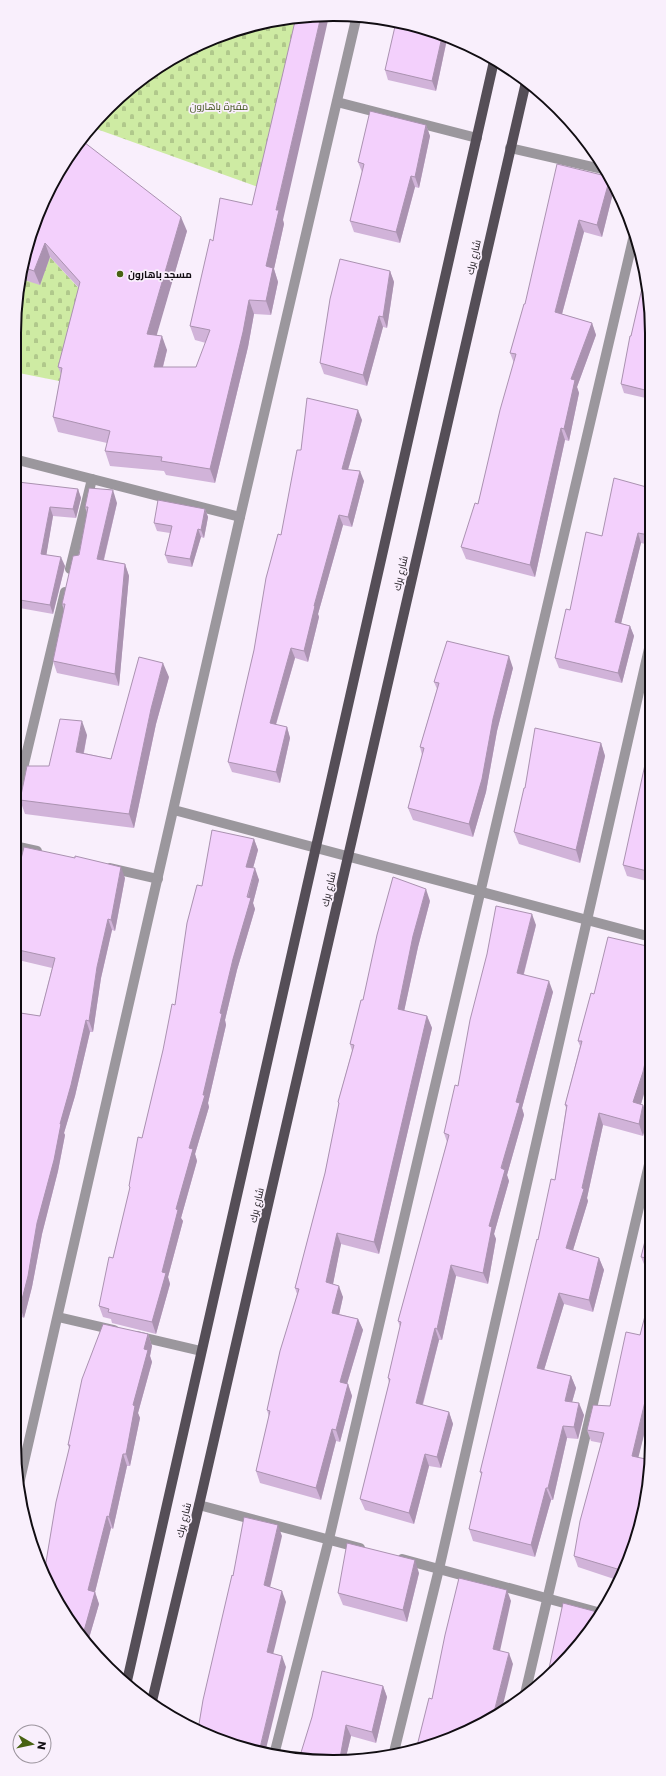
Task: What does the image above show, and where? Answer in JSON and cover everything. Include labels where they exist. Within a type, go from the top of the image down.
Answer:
[{"type":"main road","name":"شارع برك","points":[[128,1678],[493,65]]},
{"type":"main road","name":"شارع برك","points":[[153,1697],[199,1505],[525,87]]},
{"type":"street","points":[[23,1469],[240,517],[355,22]]},
{"type":"street","points":[[337,102],[477,138]]},
{"type":"street","points":[[510,148],[597,168]]},
{"type":"street","points":[[275,1750],[329,1540],[632,245]]},
{"type":"street","points":[[21,461],[240,517]]},
{"type":"street","points":[[21,777],[92,480]]},
{"type":"street","points":[[395,1749],[439,1569],[645,666]]},
{"type":"street","points":[[174,810],[645,935]]},
{"type":"street","points":[[21,847],[46,853]]},
{"type":"street","points":[[98,865],[158,878]]},
{"type":"street","points":[[526,1688],[549,1598],[645,1182]]},
{"type":"street","points":[[58,1317],[201,1351]]},
{"type":"street","points":[[199,1505],[373,1551]]},
{"type":"street","points":[[395,1557],[595,1611]]},
{"type":"green space","name":"مقبرة باهارون","points":[[302,23],[264,189],[96,129],[112,112],[143,85],[195,53],[252,32],[272,27]]},
{"type":"green space","points":[[50,257],[86,296],[64,382],[21,373],[22,313],[27,275]]},
{"type":"building","points":[[320,22],[276,210],[279,210],[266,266],[273,268],[266,301],[249,300],[243,332],[210,469],[161,461],[162,457],[105,451],[110,431],[53,417],[62,368],[58,367],[80,282],[45,243],[34,271],[28,269],[38,233],[53,195],[85,143],[181,217],[147,334],[162,336],[154,367],[196,367],[210,330],[190,326],[210,239],[213,241],[220,198],[252,205],[294,24]]},
{"type":"building","points":[[395,27],[441,41],[432,81],[385,70]]},
{"type":"building","points":[[370,111],[426,125],[415,177],[411,176],[396,232],[350,221],[364,164],[358,162]]},
{"type":"building","points":[[557,164],[602,175],[608,186],[597,225],[579,220],[555,312],[592,323],[571,379],[575,380],[564,429],[561,428],[530,565],[461,547],[475,503],[478,504],[500,410],[516,354],[510,353],[525,304]]},
{"type":"building","points":[[340,259],[390,271],[383,317],[379,316],[363,375],[320,363],[330,299]]},
{"type":"building","points":[[642,290],[645,333],[645,390],[621,384]]},
{"type":"building","points":[[307,398],[358,410],[342,469],[360,471],[348,517],[339,515],[314,606],[304,651],[291,648],[270,723],[287,727],[276,772],[228,762],[254,650],[266,578],[278,534],[281,535],[297,450],[301,450]]},
{"type":"building","points":[[614,478],[645,487],[645,534],[638,533],[615,622],[630,626],[618,673],[555,658],[566,609],[570,610],[586,532],[602,536]]},
{"type":"building","points":[[21,482],[78,489],[73,509],[50,507],[41,554],[61,557],[50,605],[21,600]]},
{"type":"building","points":[[89,488],[113,490],[97,559],[125,564],[115,674],[53,661],[65,604],[62,604],[73,556],[79,555],[88,507],[85,507]]},
{"type":"building","points":[[158,500],[205,509],[201,530],[198,529],[190,559],[165,555],[172,526],[154,523]]},
{"type":"building","points":[[447,641],[509,656],[493,719],[482,779],[469,824],[408,808],[424,748],[420,747],[439,683],[434,682]]},
{"type":"building","points":[[139,657],[163,663],[151,709],[129,814],[21,800],[27,766],[49,766],[60,719],[82,721],[76,752],[111,759]]},
{"type":"building","points":[[535,728],[601,743],[576,850],[514,832],[525,788]]},
{"type":"building","points":[[645,765],[645,870],[623,865]]},
{"type":"building","points":[[212,830],[254,839],[246,867],[255,868],[247,897],[251,898],[233,959],[220,1013],[222,1014],[203,1095],[205,1095],[189,1148],[193,1149],[176,1209],[178,1210],[162,1272],[166,1273],[152,1322],[108,1312],[109,1309],[99,1306],[109,1257],[113,1258],[130,1187],[138,1137],[142,1138],[163,1050],[172,1004],[175,1005],[187,923],[197,885],[202,886]]},
{"type":"building","points":[[24,847],[75,858],[75,856],[121,867],[111,920],[108,919],[97,967],[89,1021],[86,1020],[71,1085],[60,1124],[54,1160],[37,1223],[28,1276],[21,1303],[21,1013],[40,1016],[55,958],[21,951],[21,859]]},
{"type":"building","points":[[393,877],[426,889],[413,936],[398,1009],[427,1016],[374,1242],[337,1233],[326,1282],[339,1286],[332,1313],[358,1319],[340,1382],[348,1384],[336,1430],[332,1429],[316,1488],[256,1471],[270,1411],[267,1410],[280,1351],[299,1289],[295,1288],[325,1173],[338,1102],[354,1045],[350,1044],[361,1000],[363,1000],[377,935]]},
{"type":"building","points":[[496,906],[532,914],[517,973],[549,981],[516,1102],[520,1103],[501,1168],[505,1170],[489,1226],[492,1227],[483,1273],[451,1265],[437,1329],[435,1328],[416,1403],[449,1412],[437,1457],[425,1454],[409,1513],[360,1499],[390,1379],[388,1378],[401,1322],[398,1321],[449,1135],[444,1133],[455,1085],[458,1086],[470,1020],[487,954]]},
{"type":"building","points":[[608,937],[645,946],[645,1063],[633,1102],[643,1105],[639,1124],[599,1113],[582,1188],[584,1189],[566,1248],[599,1258],[589,1300],[559,1293],[537,1368],[571,1376],[565,1401],[579,1403],[574,1427],[563,1426],[548,1488],[546,1488],[531,1545],[469,1529],[482,1472],[480,1472],[537,1239],[538,1240],[551,1179],[555,1180],[567,1105],[565,1105],[582,1041],[578,1041],[591,993],[594,994]]},
{"type":"building","points":[[645,1241],[645,1258],[641,1257]]},
{"type":"building","points":[[645,1316],[645,1402],[632,1456],[644,1459],[642,1484],[634,1524],[618,1569],[574,1556],[580,1521],[604,1433],[587,1430],[593,1405],[610,1406],[626,1332],[640,1335]]},
{"type":"building","points":[[103,1324],[148,1334],[144,1349],[148,1350],[133,1405],[135,1406],[126,1454],[123,1454],[109,1517],[107,1516],[88,1590],[95,1592],[84,1631],[63,1599],[46,1564],[56,1502],[70,1445],[68,1445],[82,1379]]},
{"type":"building","points":[[244,1517],[278,1525],[264,1585],[282,1591],[267,1652],[282,1656],[260,1746],[233,1738],[199,1725],[203,1700],[232,1575],[233,1576]]},
{"type":"building","points":[[347,1543],[415,1560],[403,1610],[338,1593]]},
{"type":"building","points":[[459,1578],[507,1590],[493,1649],[509,1653],[495,1709],[471,1723],[418,1743],[429,1698],[432,1699],[445,1635]]},
{"type":"building","points":[[563,1603],[595,1611],[581,1633],[549,1669]]},
{"type":"building","points":[[322,1671],[383,1686],[372,1732],[346,1725],[341,1755],[301,1753],[312,1717]]},
{"type":"place","name":"مسجد باهارون","points":[[120,274]]}]
